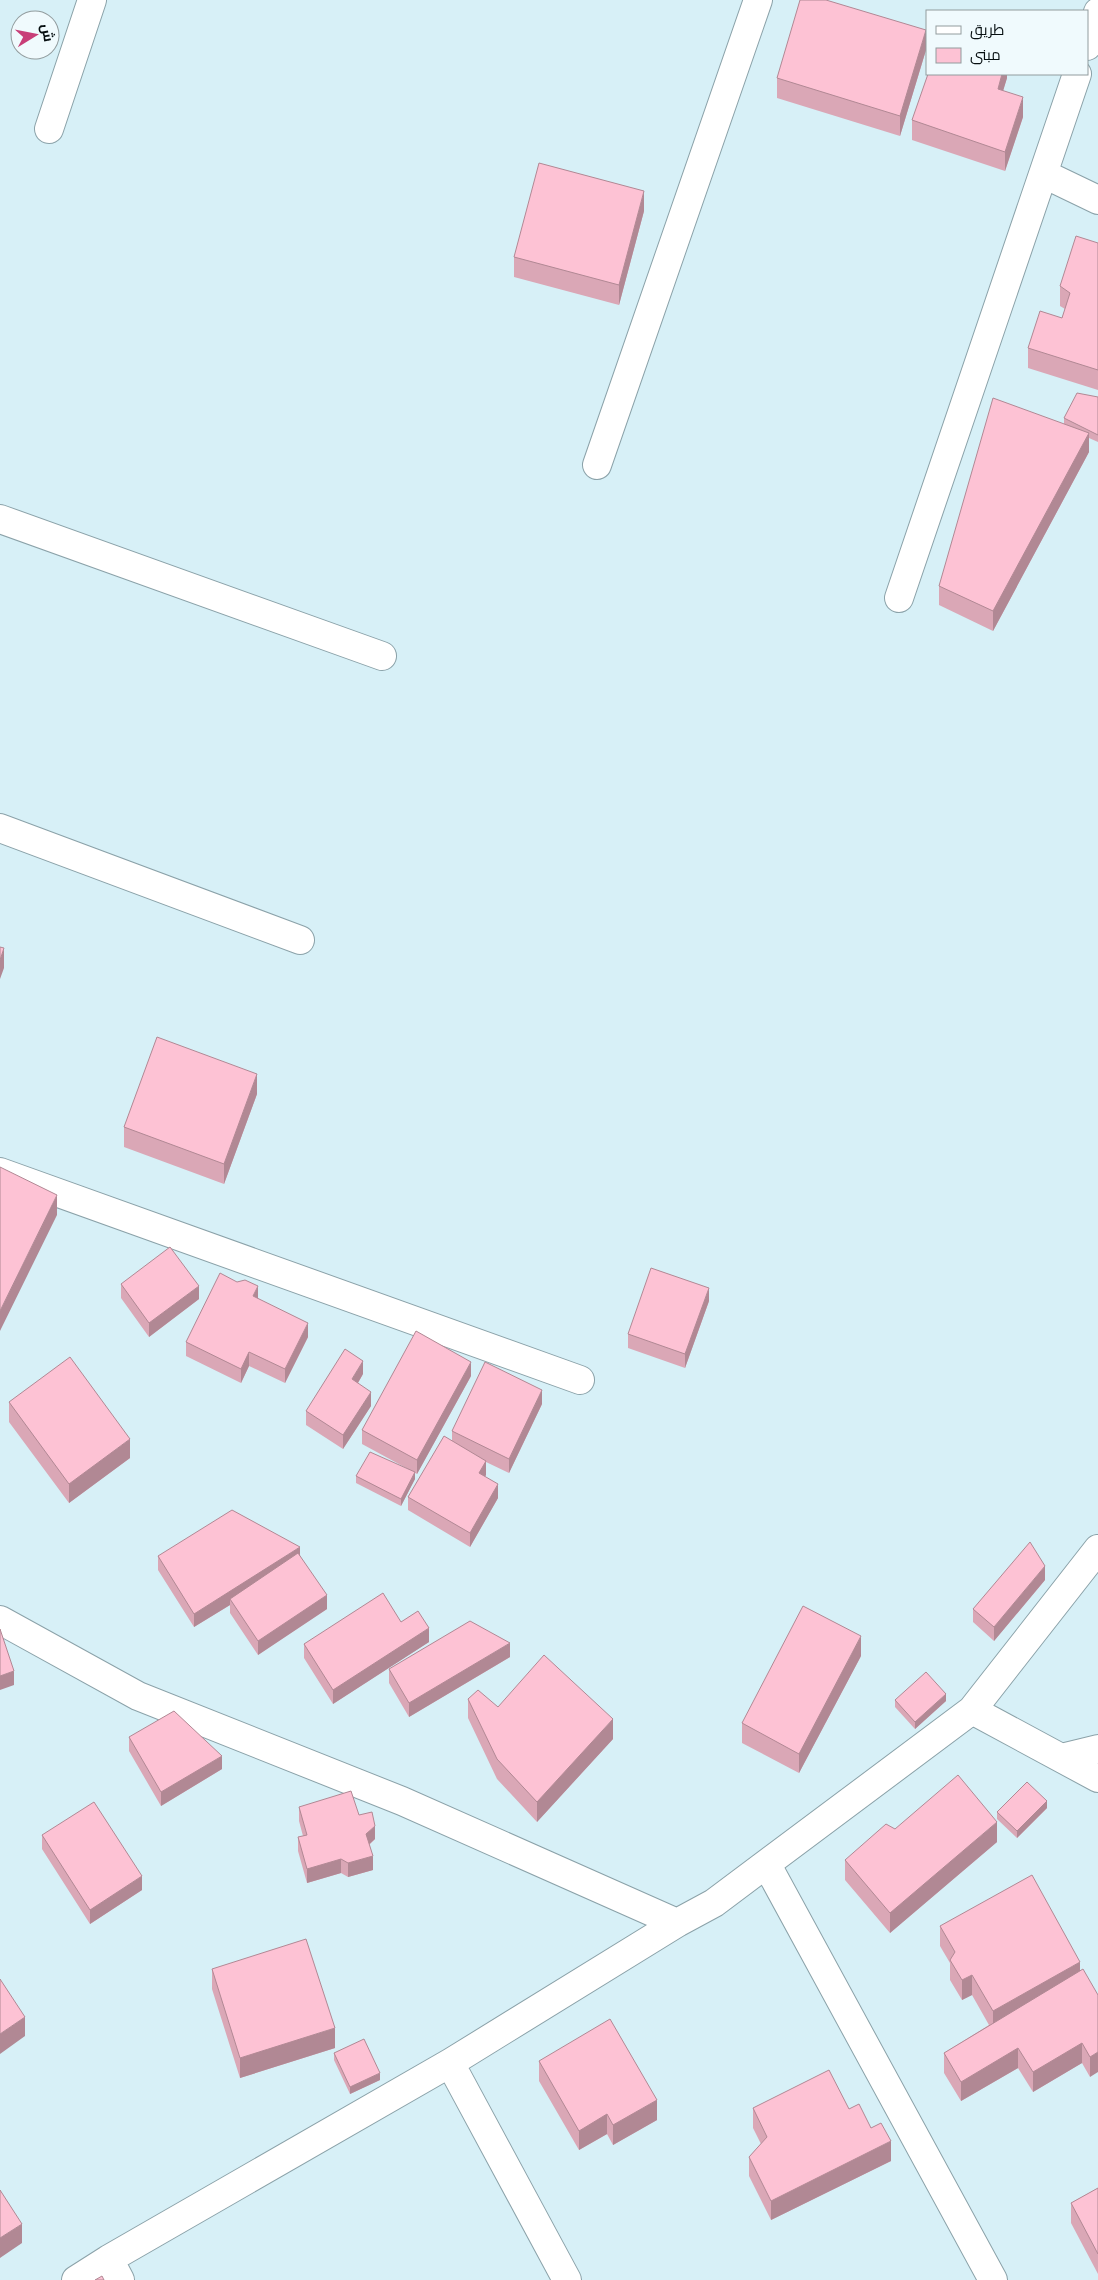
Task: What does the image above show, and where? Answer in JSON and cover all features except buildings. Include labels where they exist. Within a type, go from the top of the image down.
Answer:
[{"type":"street","points":[[49,129],[92,0]]},
{"type":"street","points":[[597,464],[758,0]]},
{"type":"street","points":[[1088,43],[1098,12]]},
{"type":"street","points":[[899,598],[1077,75]]},
{"type":"street","points":[[1044,174],[1098,200]]},
{"type":"street","points":[[0,519],[382,656]]},
{"type":"street","points":[[0,828],[300,940]]},
{"type":"street","points":[[0,1172],[580,1380]]},
{"type":"street","points":[[76,2280],[114,2270],[677,1923],[714,1903],[972,1710],[1098,1549]]},
{"type":"street","points":[[0,1620],[138,1696],[402,1801],[677,1923]]},
{"type":"street","points":[[972,1710],[1098,1778]]},
{"type":"street","points":[[1061,1758],[1098,1749]]},
{"type":"street","points":[[766,1865],[993,2280]]},
{"type":"street","points":[[450,2063],[567,2280]]}]
